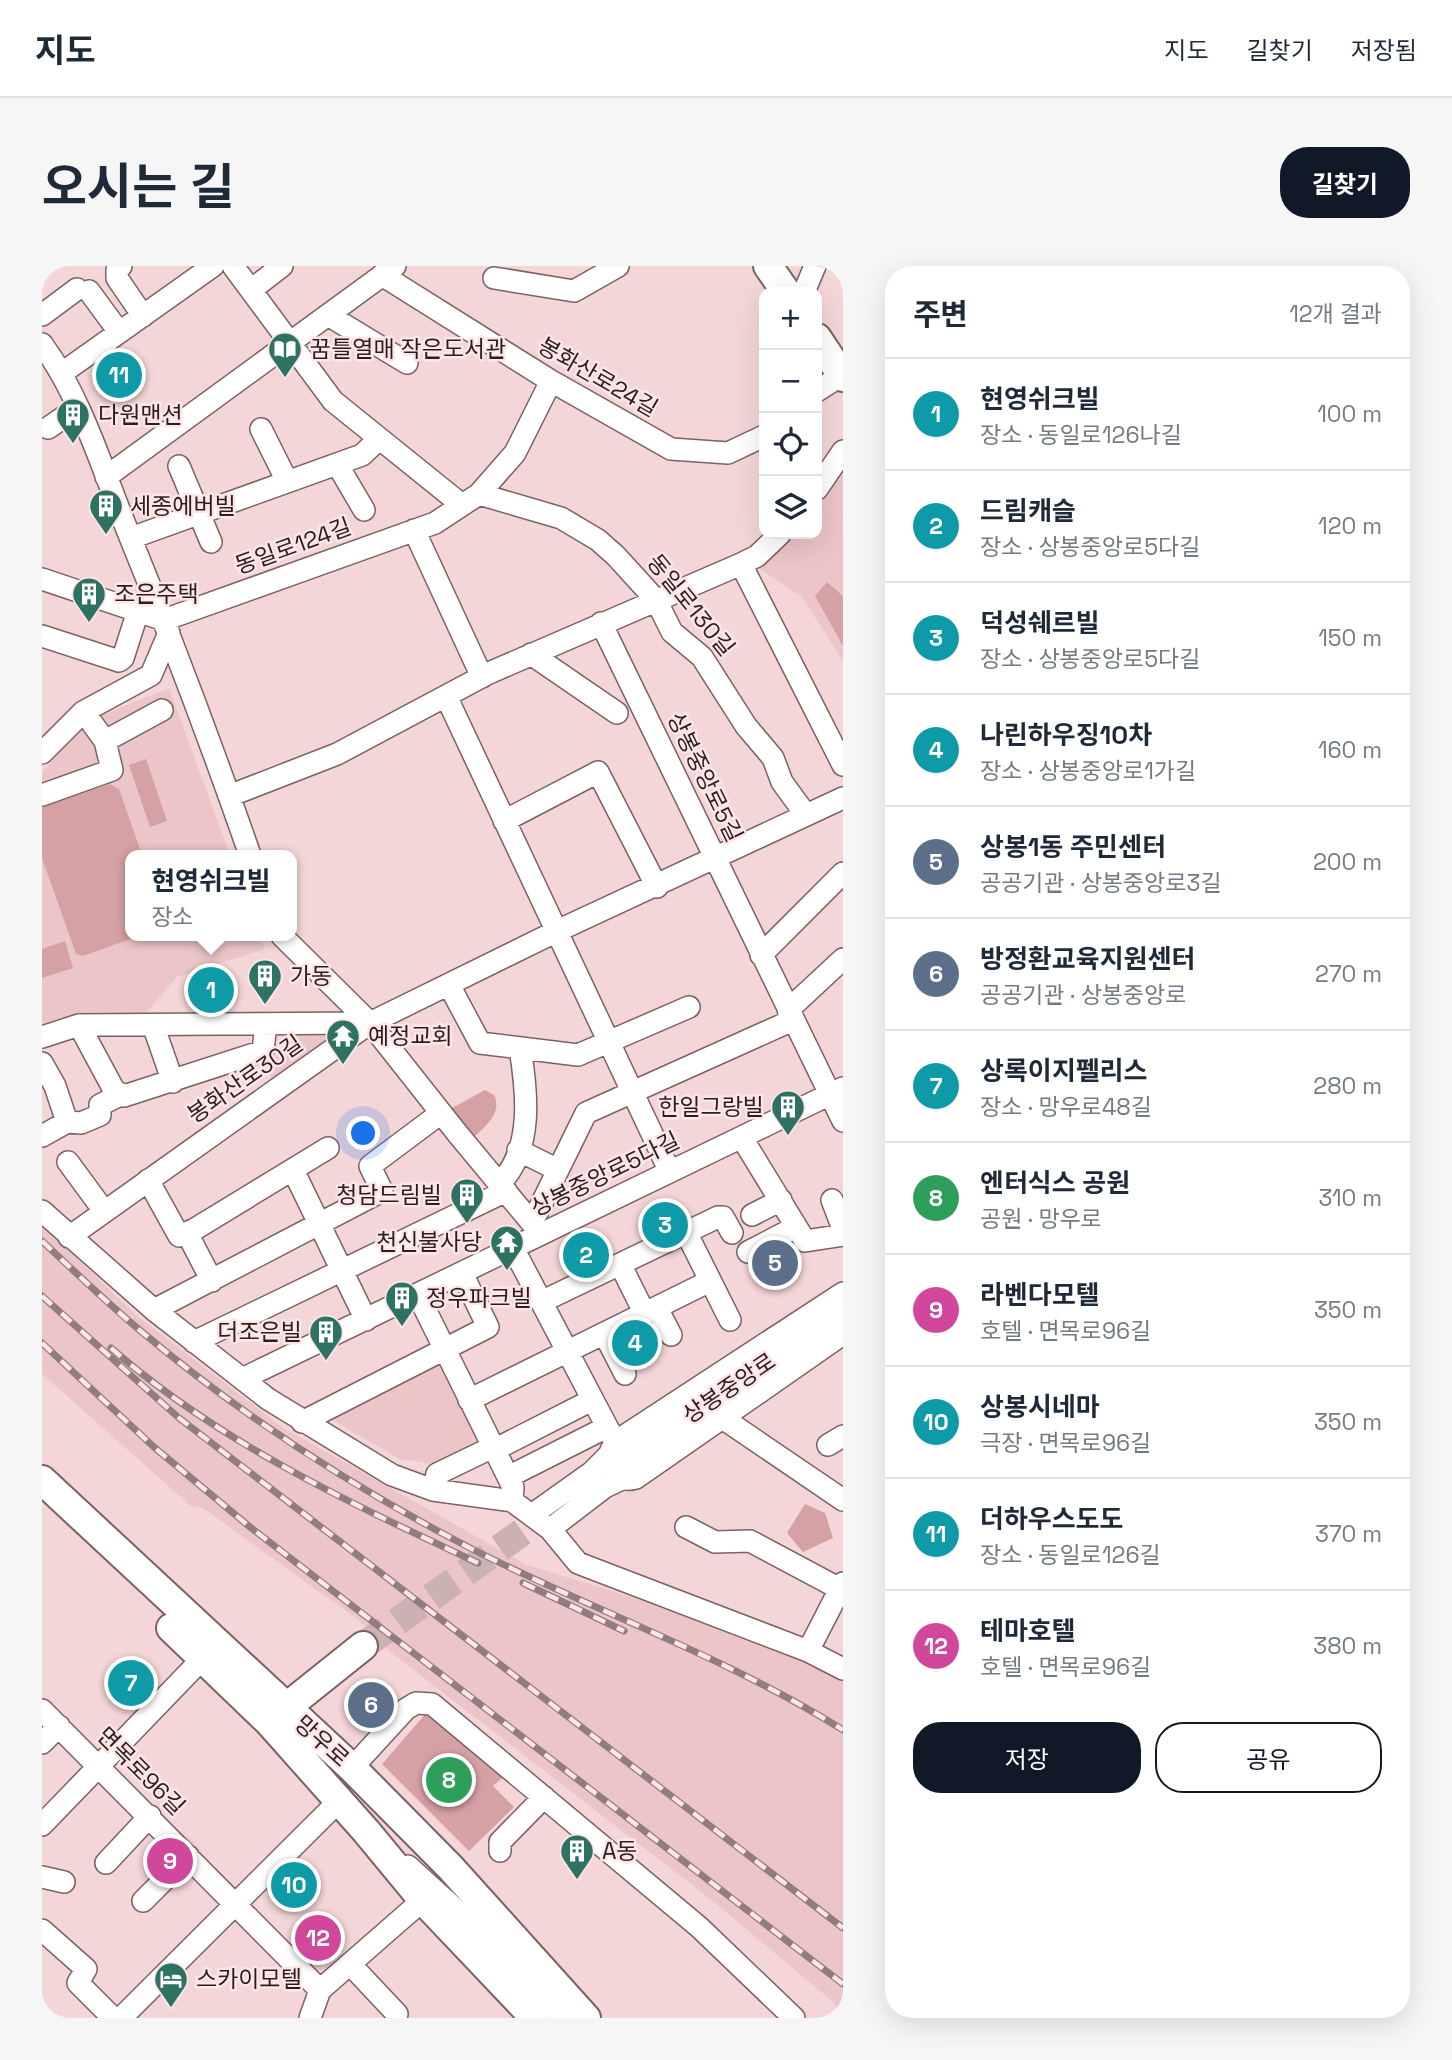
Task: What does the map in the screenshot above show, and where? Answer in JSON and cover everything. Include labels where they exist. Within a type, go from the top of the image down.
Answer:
[{"type":"main road","points":[[768,266],[783,287]]},
{"type":"main road","points":[[822,346],[842,376]]},
{"type":"main road","name":"상봉중앙로","points":[[613,1454],[843,1310]]},
{"type":"main road","name":"망우로","points":[[42,1480],[276,1714],[340,1801],[423,1899],[535,2018]]},
{"type":"main road","name":"망우로","points":[[42,1505],[203,1658],[352,1768],[450,1867],[578,2016]]},
{"type":"main road","points":[[276,1714],[363,1646]]},
{"type":"street","points":[[121,266],[116,272],[117,278],[143,316]]},
{"type":"street","points":[[62,373],[213,266]]},
{"type":"street","name":"동일로130길","points":[[233,266],[333,401],[379,439],[470,499],[561,518],[580,528],[616,556],[656,600],[672,632],[702,657],[746,726],[773,758],[782,782],[806,816]]},
{"type":"street","points":[[251,290],[282,266]]},
{"type":"street","points":[[494,278],[574,291],[618,266]]},
{"type":"street","points":[[806,287],[815,266]]},
{"type":"street","points":[[106,477],[388,271]]},
{"type":"street","name":"봉화산로24길","points":[[388,271],[551,382],[671,449],[728,453],[759,438]]},
{"type":"street","points":[[42,315],[83,290],[119,332]]},
{"type":"street","points":[[328,315],[407,363]]},
{"type":"street","points":[[44,350],[62,373],[78,408],[167,626],[248,850]]},
{"type":"street","points":[[822,388],[842,376]]},
{"type":"street","points":[[470,499],[515,453],[551,382]]},
{"type":"street","points":[[48,428],[78,408]]},
{"type":"street","points":[[261,429],[287,481]]},
{"type":"street","points":[[131,538],[365,453],[379,439]]},
{"type":"street","points":[[822,482],[843,451]]},
{"type":"street","points":[[337,464],[364,510]]},
{"type":"street","points":[[179,466],[211,542]]},
{"type":"street","name":"동일로124길","points":[[167,626],[435,523],[470,499]]},
{"type":"street","points":[[414,530],[482,677]]},
{"type":"street","points":[[229,796],[337,754],[482,677],[741,564],[757,556],[775,539]]},
{"type":"street","points":[[741,564],[843,765]]},
{"type":"street","points":[[42,579],[138,611],[167,626]]},
{"type":"street","points":[[42,636],[119,661],[138,611]]},
{"type":"street","name":"상봉중앙로5길","points":[[601,623],[791,1015],[836,1091],[843,1122]]},
{"type":"street","points":[[42,753],[84,712],[151,675],[167,626]]},
{"type":"street","points":[[531,654],[618,713]]},
{"type":"street","points":[[446,696],[670,1172]]},
{"type":"street","points":[[104,741],[162,710]]},
{"type":"street","points":[[42,795],[111,771],[113,766],[104,741],[84,712]]},
{"type":"street","points":[[504,821],[598,772],[657,887]]},
{"type":"street","name":"봉화산로30길","points":[[69,1237],[370,1023],[555,932],[657,887],[843,798]]},
{"type":"street","points":[[761,955],[843,873]]},
{"type":"street","points":[[287,941],[370,1023],[536,1227]]},
{"type":"street","points":[[536,1227],[537,1213],[558,1170],[576,1111],[631,1091],[791,1015],[843,959]]},
{"type":"street","points":[[449,985],[478,1041],[578,1055],[689,1007]]},
{"type":"street","points":[[42,1037],[79,1025],[370,1023]]},
{"type":"street","points":[[42,1136],[67,1122],[80,1123],[100,1115],[100,1105],[131,1100],[173,1082],[265,1050],[266,1024]]},
{"type":"street","points":[[79,1025],[131,1100]]},
{"type":"street","points":[[152,1025],[173,1082]]},
{"type":"street","points":[[194,1342],[503,1188],[518,1150],[526,1111],[520,1048]]},
{"type":"street","points":[[42,1063],[50,1100],[67,1122]]},
{"type":"street","name":"상봉중앙로5다길","points":[[242,1379],[513,1248],[536,1227],[670,1172],[836,1091]]},
{"type":"street","points":[[154,1310],[382,1191],[370,1166],[441,1113]]},
{"type":"street","points":[[742,1138],[801,1234]]},
{"type":"street","points":[[148,1180],[177,1235],[187,1233],[328,1149]]},
{"type":"street","points":[[518,1150],[558,1170]]},
{"type":"street","points":[[68,1161],[104,1211]]},
{"type":"street","points":[[293,1170],[366,1320]]},
{"type":"street","points":[[752,1215],[781,1200]]},
{"type":"street","points":[[832,1200],[843,1229]]},
{"type":"street","points":[[42,1211],[154,1310],[242,1379],[302,1422],[392,1475],[433,1490],[512,1501],[550,1529],[578,1563],[808,1651],[843,1669]]},
{"type":"street","points":[[541,1302],[720,1216],[732,1233]]},
{"type":"street","points":[[686,1232],[730,1320]]},
{"type":"street","points":[[187,1233],[212,1281]]},
{"type":"street","points":[[748,1252],[801,1234],[843,1235]]},
{"type":"street","points":[[513,1248],[592,1400],[613,1454],[636,1478],[843,1334]]},
{"type":"street","points":[[620,1264],[670,1335]]},
{"type":"street","points":[[302,1422],[488,1327],[462,1273]]},
{"type":"street","points":[[469,1400],[568,1354],[710,1281]]},
{"type":"street","points":[[533,1514],[613,1454],[843,1293]]},
{"type":"street","points":[[418,1295],[513,1487],[512,1501]]},
{"type":"street","points":[[605,1335],[625,1374]]},
{"type":"street","points":[[433,1490],[437,1474],[592,1400]]},
{"type":"street","points":[[721,1417],[843,1500]]},
{"type":"street","points":[[508,1477],[613,1454]]},
{"type":"street","points":[[550,1529],[605,1487],[613,1454]]},
{"type":"street","points":[[686,1527],[715,1542],[750,1541],[841,1586],[808,1651]]},
{"type":"street","points":[[42,1825],[203,1658]]},
{"type":"street","points":[[352,1768],[406,1709],[425,1701],[432,1704],[699,1927],[794,2018]]},
{"type":"street","name":"면목로96길","points":[[42,1710],[320,1990]]},
{"type":"street","points":[[42,1742],[59,1726]]},
{"type":"street","points":[[500,1851],[500,1842],[544,1797]]},
{"type":"street","points":[[134,2014],[340,1801]]},
{"type":"street","points":[[106,1863],[150,1816]]},
{"type":"street","points":[[366,1831],[578,2016]]},
{"type":"street","points":[[143,1901],[188,1856]]},
{"type":"street","points":[[42,1877],[64,1882]]},
{"type":"street","points":[[310,2018],[320,1990],[423,1899]]},
{"type":"street","points":[[42,1930],[86,1969],[78,1983],[113,2018]]},
{"type":"street","points":[[350,1964],[386,2012]]},
{"type":"shaded area","points":[[843,465],[843,661],[802,597],[755,566],[781,539],[822,539],[822,492]]},
{"type":"shaded area","points":[[827,582],[843,596],[843,646],[815,596]]},
{"type":"shaded area","points":[[169,688],[228,850],[125,850],[125,941],[262,941],[265,949],[177,977],[143,1016],[42,1030],[42,773],[85,722]]},
{"type":"shaded area","points":[[146,759],[167,821],[150,827],[129,765]]},
{"type":"shaded area","points":[[110,784],[119,789],[140,850],[125,850],[125,941],[83,956],[76,954],[42,858],[42,807]]},
{"type":"shaded area","points":[[65,941],[73,968],[42,978],[42,949]]},
{"type":"shaded area","points":[[348,1026],[271,1081],[269,1057],[290,1054],[288,1028]]},
{"type":"shaded area","points":[[485,1090],[494,1095],[496,1109],[484,1128],[467,1143],[443,1113]]},
{"type":"shaded area","points":[[42,1225],[136,1315],[282,1427],[527,1565],[700,1618],[803,1660],[843,1680],[843,2015],[832,2001],[714,1902],[393,1654],[357,1619],[203,1508],[191,1506],[42,1374]]},
{"type":"shaded area","points":[[441,1355],[484,1442],[441,1465],[400,1459],[322,1414]]},
{"type":"shaded area","points":[[805,1504],[825,1513],[833,1538],[803,1552],[787,1533]]},
{"type":"shaded area","points":[[428,1711],[507,1774],[493,1786],[514,1807],[469,1851],[382,1764]]},
{"type":"tunnel","points":[[363,1646],[560,1505]]},
{"type":"railway","points":[[42,1241],[112,1306],[176,1359],[257,1420],[343,1476],[476,1551],[754,1680],[843,1730]]},
{"type":"railway","points":[[42,1296],[179,1418],[843,1928]]},
{"type":"railway","points":[[42,1343],[155,1448],[250,1527],[843,1984]]},
{"type":"railway","points":[[111,1348],[152,1382],[240,1442],[334,1493],[478,1563]]},
{"type":"railway","points":[[523,1583],[624,1631]]},
{"type":"place","name":"더하우스도도","points":[[119,375]]},
{"type":"place","name":"꿈틀열매 작은도서관","points":[[285,379]]},
{"type":"place","name":"다원맨션","points":[[73,445]]},
{"type":"place","name":"세종에버빌","points":[[106,536]]},
{"type":"place","name":"조은주택","points":[[89,624]]},
{"type":"place","name":"현영쉬크빌","points":[[211,990]]},
{"type":"place","name":"가동","points":[[265,1006]]},
{"type":"place","name":"예정교회","points":[[343,1066]]},
{"type":"place","name":"한일그랑빌","points":[[788,1137]]},
{"type":"place","name":"청담드림빌","points":[[467,1225]]},
{"type":"place","name":"덕성쉐르빌","points":[[665,1225]]},
{"type":"place","name":"드림캐슬","points":[[586,1255]]},
{"type":"place","name":"상봉1동 주민센터","points":[[775,1263]]},
{"type":"place","name":"천신불사당","points":[[507,1272]]},
{"type":"place","name":"정우파크빌","points":[[402,1328]]},
{"type":"place","name":"나린하우징10차","points":[[635,1343]]},
{"type":"place","name":"더조은빌","points":[[326,1362]]},
{"type":"place","name":"상록이지펠리스","points":[[131,1683]]},
{"type":"place","name":"방정환교육지원센터","points":[[371,1705]]},
{"type":"place","name":"엔터식스 공원","points":[[449,1780]]},
{"type":"place","name":"라벤다모텔","points":[[170,1861]]},
{"type":"place","name":"A동","points":[[577,1881]]},
{"type":"place","name":"상봉시네마","points":[[294,1885]]},
{"type":"place","name":"테마호텔","points":[[318,1938]]},
{"type":"place","name":"스카이모텔","points":[[171,2009]]}]
